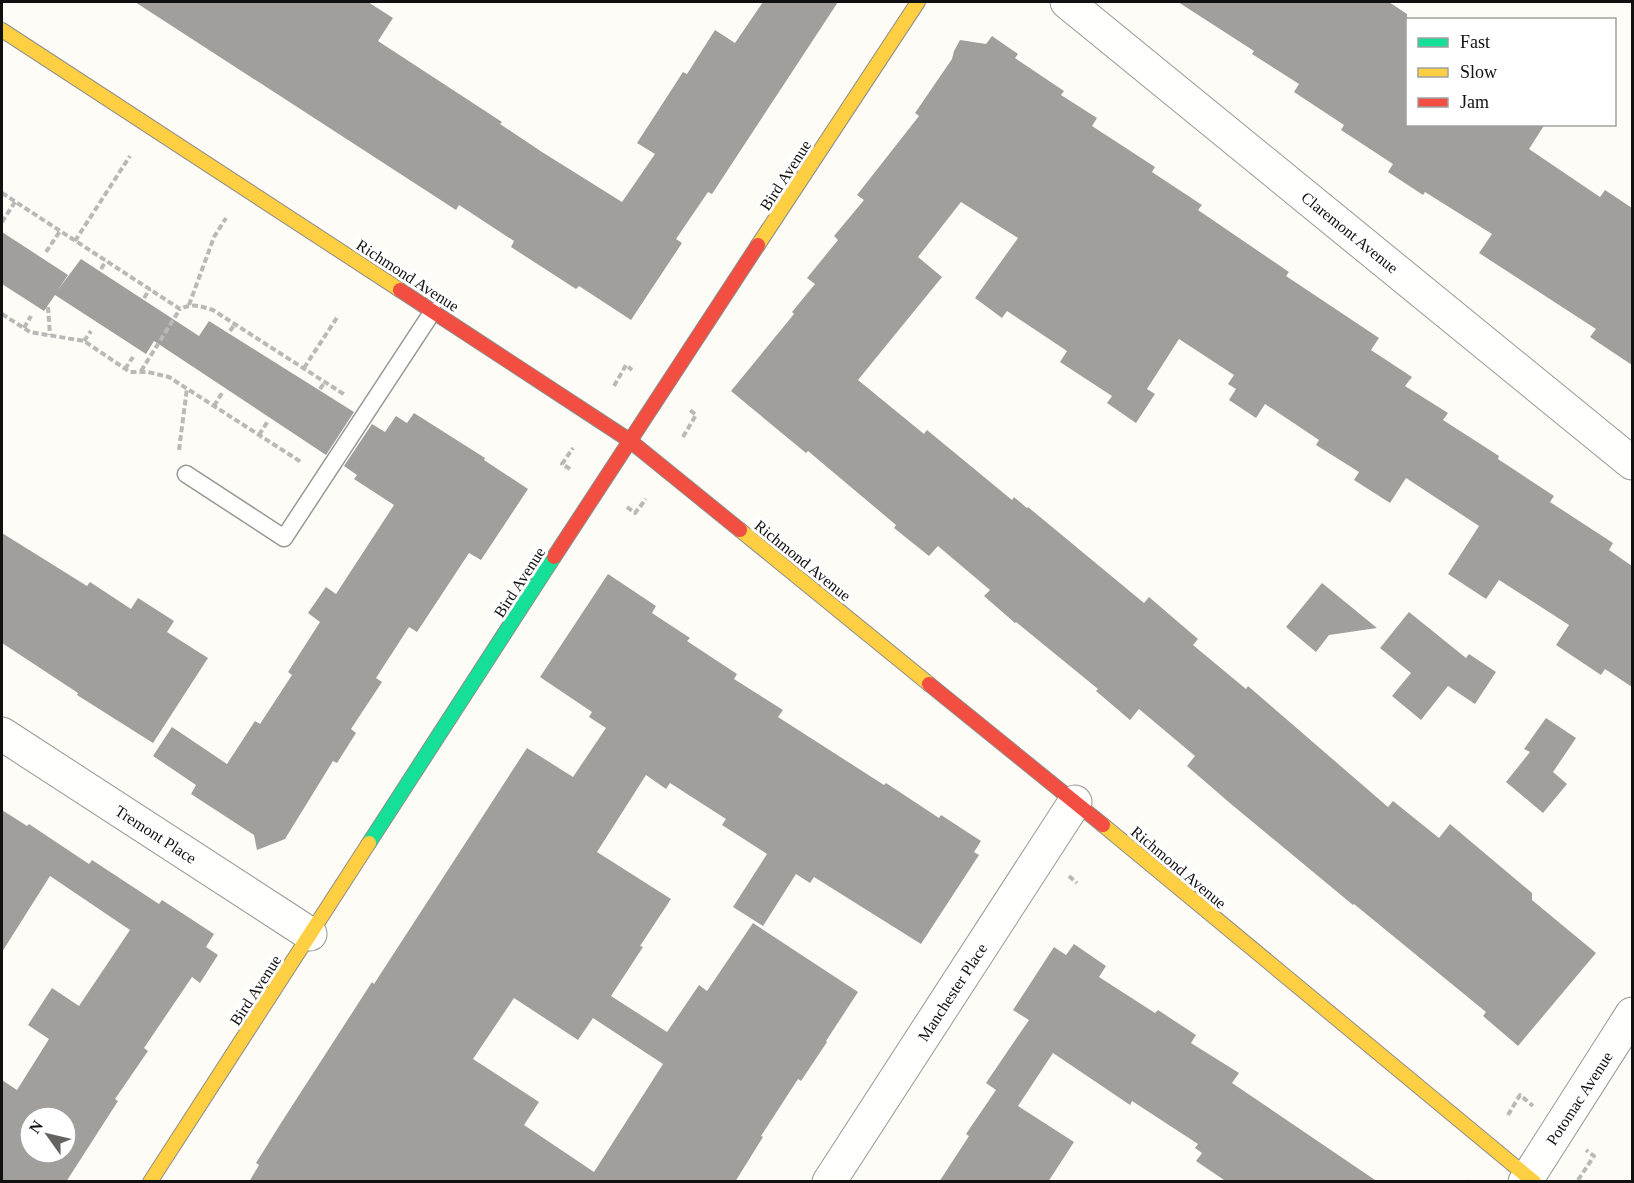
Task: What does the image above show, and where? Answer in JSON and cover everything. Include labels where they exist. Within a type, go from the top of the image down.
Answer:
[{"type":"street","name":"Bird Avenue","points":[[150,1182],[629,440],[918,2]]},
{"type":"street","name":"Claremont Avenue","points":[[1066,2],[1632,463]]},
{"type":"street","name":"Richmond Avenue","points":[[2,30],[629,440],[1075,802],[1529,1180]]},
{"type":"street","name":"Tremont Place","points":[[2,734],[310,934]]},
{"type":"street","name":"Manchester Place","points":[[829,1182],[1075,802]]},
{"type":"street","name":"Potomac Avenue","points":[[1529,1180],[1632,1014]]},
{"type":"lane","points":[[186,474],[284,538],[433,311]]},
{"type":"path","points":[[75,241],[133,153]]},
{"type":"path","points":[[2,194],[180,309]]},
{"type":"path","points":[[2,222],[15,202]]},
{"type":"path","points":[[189,305],[214,237],[224,221]]},
{"type":"path","points":[[46,252],[60,231]]},
{"type":"path","points":[[101,269],[106,261]]},
{"type":"path","points":[[144,298],[150,289]]},
{"type":"path","points":[[141,371],[180,309],[197,304],[213,310],[348,397]]},
{"type":"path","points":[[48,308],[50,335]]},
{"type":"path","points":[[2,314],[30,332],[84,341],[130,372],[141,371],[169,377],[307,466]]},
{"type":"path","points":[[24,328],[31,316]]},
{"type":"path","points":[[304,368],[338,316]]},
{"type":"path","points":[[230,332],[235,324]]},
{"type":"path","points":[[84,341],[91,331]]},
{"type":"path","points":[[276,360],[280,353]]},
{"type":"path","points":[[125,369],[134,357]]},
{"type":"path","points":[[614,386],[626,365]]},
{"type":"path","points":[[320,389],[325,382]]},
{"type":"path","points":[[178,446],[187,388]]},
{"type":"path","points":[[214,406],[222,393]]},
{"type":"path","points":[[683,437],[696,416]]},
{"type":"path","points":[[259,435],[268,421]]},
{"type":"path","points":[[562,464],[573,448]]},
{"type":"path","points":[[635,513],[646,499]]},
{"type":"path","points":[[1507,1116],[1520,1095],[1533,1106]]},
{"type":"path","points":[[1578,1180],[1594,1156]]},
{"type":"building","points":[[135,2],[368,2],[393,18],[378,41],[502,122],[500,124],[542,152],[622,202],[655,154],[637,143],[683,72],[687,74],[715,30],[735,43],[763,2],[838,2],[712,194],[708,192],[676,239],[682,243],[631,320],[579,286],[576,289],[511,247],[514,241],[459,205],[456,210]]},
{"type":"building","points":[[1178,2],[1389,2],[1407,14],[1406,126],[1544,126],[1529,149],[1600,197],[1605,190],[1632,208],[1632,365],[1590,337],[1596,329],[1479,253],[1492,234],[1425,192],[1423,195],[1388,172],[1393,164],[1341,130],[1344,125],[1294,92],[1299,84],[1252,54],[1254,51]]},
{"type":"building","points":[[992,36],[1018,54],[1015,58],[1064,91],[1061,95],[1097,118],[1092,126],[1155,167],[1152,172],[1202,205],[1198,210],[1289,272],[1286,276],[1379,338],[1371,350],[1412,377],[1405,386],[1448,413],[1443,420],[1499,456],[1498,459],[1554,496],[1550,502],[1613,543],[1609,550],[1632,566],[1632,687],[1605,669],[1601,675],[1556,645],[1569,625],[1499,580],[1486,599],[1448,574],[1479,526],[1406,478],[1390,503],[1354,480],[1359,472],[1316,445],[1319,440],[1265,404],[1256,418],[1229,400],[1236,389],[1228,384],[1234,375],[1179,339],[1147,389],[1155,394],[1136,423],[1107,403],[1112,396],[1060,362],[1067,351],[1007,311],[1002,318],[975,298],[1018,238],[961,202],[918,257],[942,277],[858,380],[924,434],[927,430],[1012,500],[1014,497],[1028,507],[1144,603],[1149,597],[1198,639],[1193,645],[1246,689],[1248,686],[1388,807],[1393,801],[1439,838],[1450,824],[1532,893],[1532,900],[1596,953],[1518,1046],[1483,1016],[1486,1012],[1353,905],[1187,766],[1195,756],[1139,709],[1130,720],[1096,691],[1098,689],[984,596],[990,590],[938,546],[929,556],[808,451],[806,453],[731,391],[794,314],[792,312],[815,284],[807,278],[838,240],[834,236],[864,200],[857,195],[919,116],[915,113],[952,59],[960,40],[986,44]]},
{"type":"building","points":[[2,232],[68,275],[57,291],[81,259],[199,336],[209,321],[354,412],[326,455],[154,341],[146,354],[55,295],[44,311],[2,284]]},
{"type":"building","points":[[414,413],[485,458],[484,460],[528,489],[481,560],[469,553],[417,632],[409,627],[376,678],[382,682],[351,729],[356,733],[337,763],[333,761],[285,839],[257,850],[254,835],[191,794],[196,785],[153,756],[172,727],[227,764],[255,721],[260,724],[292,675],[288,672],[320,622],[308,613],[326,587],[336,594],[394,505],[354,479],[357,475],[344,466],[372,424],[385,432],[396,416],[407,423]]},
{"type":"building","points":[[2,533],[87,586],[90,582],[131,609],[138,598],[174,621],[167,632],[208,658],[153,743],[77,695],[78,693],[2,643]]},
{"type":"building","points":[[608,574],[656,606],[652,613],[690,638],[687,641],[737,674],[734,679],[783,710],[778,717],[884,785],[886,783],[939,818],[941,815],[981,841],[974,852],[979,855],[921,944],[814,877],[810,883],[796,874],[763,926],[733,907],[767,854],[722,825],[726,819],[670,783],[666,789],[646,775],[597,852],[671,899],[611,996],[667,1032],[699,985],[707,991],[753,923],[858,992],[801,1081],[798,1079],[761,1136],[763,1137],[735,1182],[249,1182],[259,1165],[256,1163],[281,1123],[527,748],[573,777],[606,728],[589,717],[592,712],[540,677]],"holes":[[[514,998],[578,1040],[593,1018],[663,1064],[594,1172],[524,1125],[539,1102],[473,1059]]]},
{"type":"building","points":[[1322,583],[1377,628],[1329,635],[1316,652],[1286,627]]},
{"type":"building","points":[[1409,612],[1466,658],[1469,654],[1496,672],[1475,704],[1448,686],[1421,720],[1392,696],[1411,673],[1380,648]]},
{"type":"building","points":[[1546,718],[1576,738],[1553,772],[1567,784],[1543,813],[1506,782],[1530,752],[1524,749]]},
{"type":"building","points":[[2,810],[27,826],[29,824],[89,864],[92,860],[159,904],[162,900],[214,934],[206,947],[218,955],[200,983],[192,977],[144,1048],[148,1051],[115,1099],[118,1101],[78,1163],[78,1105],[18,1105],[18,1165],[77,1165],[66,1182],[2,1182],[2,1080],[17,1090],[49,1039],[28,1025],[52,988],[79,1006],[130,930],[50,876],[2,952]]},
{"type":"building","points":[[1074,944],[1106,966],[1099,977],[1155,1013],[1158,1010],[1196,1035],[1191,1043],[1239,1073],[1232,1083],[1378,1182],[1227,1182],[1196,1161],[1202,1153],[1195,1148],[1198,1144],[1132,1101],[1130,1105],[1053,1053],[1018,1106],[1074,1142],[1048,1182],[939,1182],[969,1136],[966,1134],[996,1090],[986,1083],[1029,1020],[1013,1010],[1054,947],[1066,955]]},
{"type":"traffic: fast","points":[[369,843],[554,557]]},
{"type":"traffic: slow","points":[[758,245],[918,2]]},
{"type":"traffic: slow","points":[[2,30],[400,290]]},
{"type":"traffic: slow","points":[[740,530],[929,684]]},
{"type":"traffic: slow","points":[[1103,825],[1534,1182]]},
{"type":"traffic: slow","points":[[150,1182],[369,843]]},
{"type":"traffic: jam","points":[[554,557],[758,245]]},
{"type":"traffic: jam","points":[[400,290],[629,440],[740,530]]},
{"type":"traffic: jam","points":[[929,684],[1103,825]]}]
